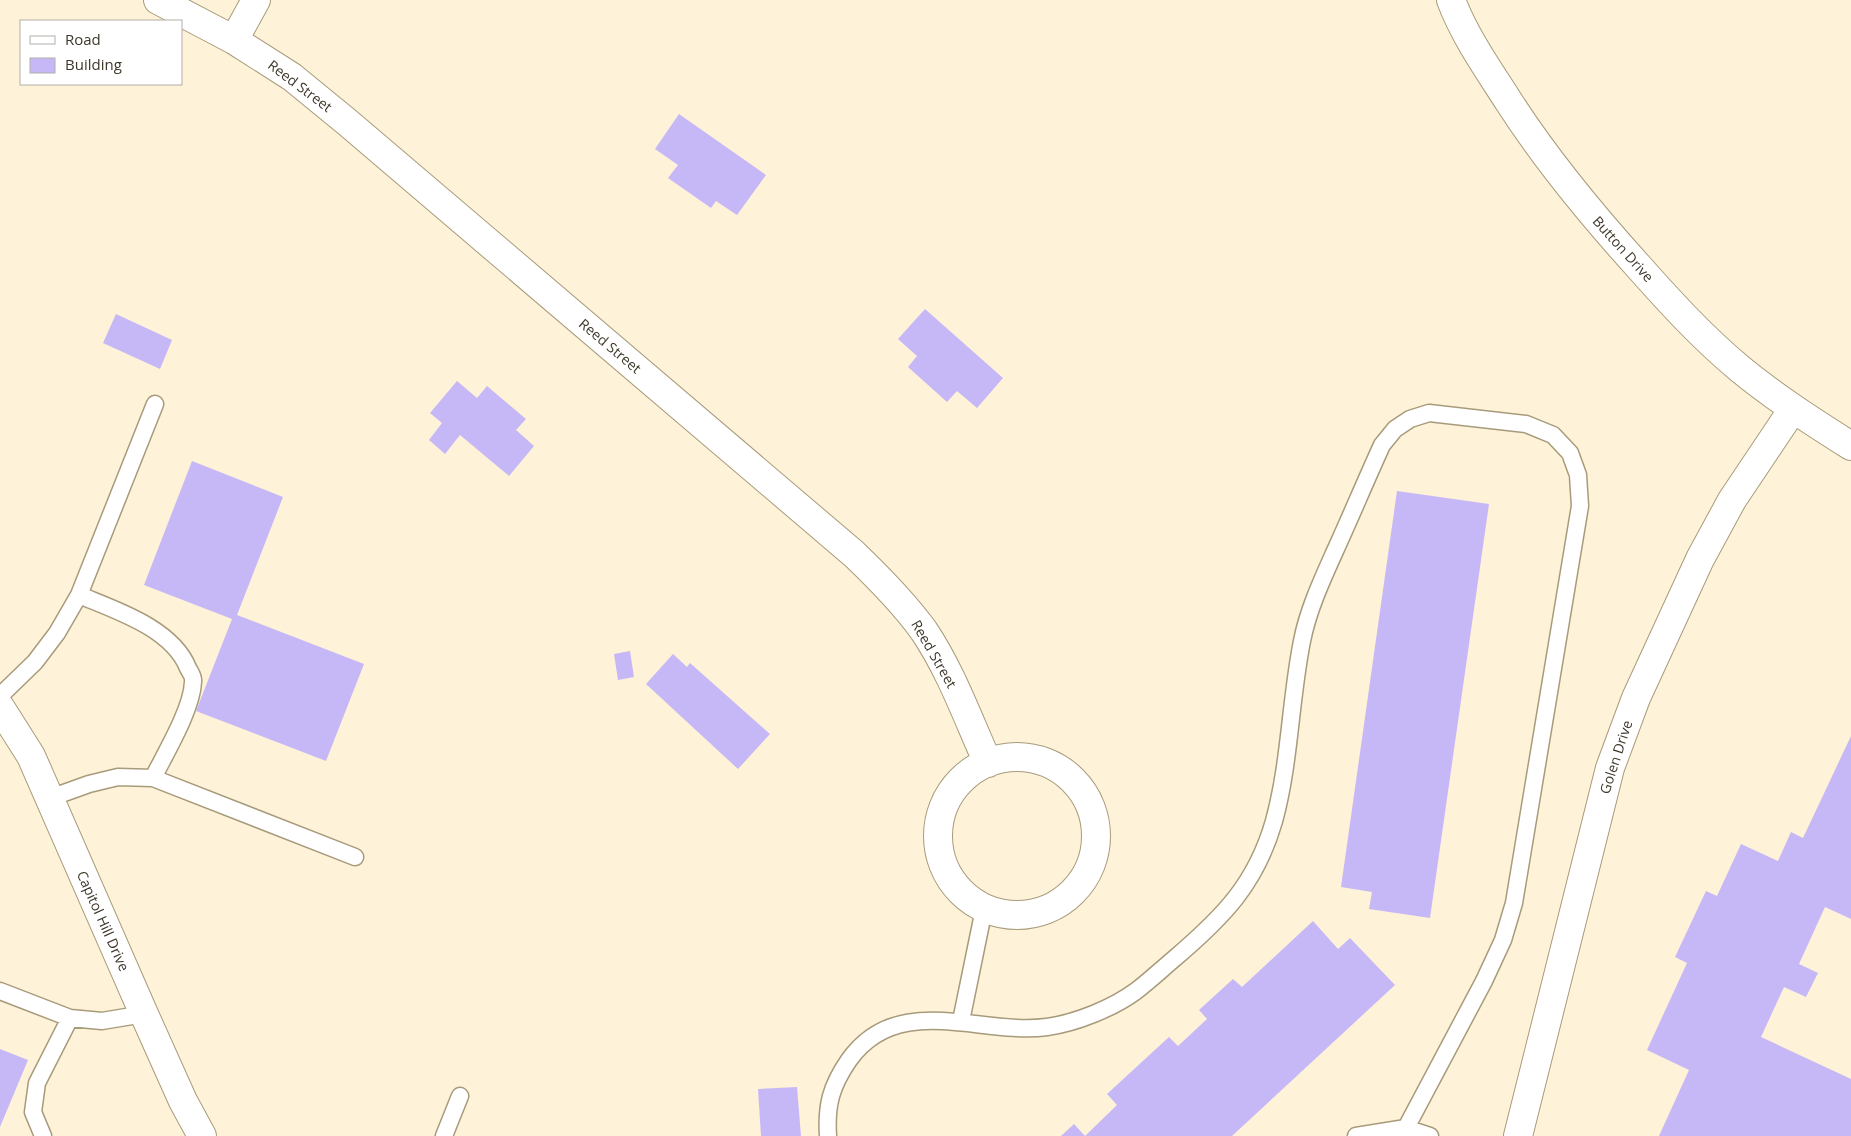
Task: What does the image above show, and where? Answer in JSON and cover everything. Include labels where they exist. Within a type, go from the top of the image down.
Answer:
[{"type":"street","name":"Reed Street","points":[[158,0],[234,40],[292,77],[854,554],[905,606],[925,633],[941,662],[988,763]]},
{"type":"street","points":[[234,40],[256,0]]},
{"type":"street","name":"Button Drive","points":[[1452,0],[1466,33],[1520,118],[1558,173],[1688,323],[1740,368],[1794,409],[1851,446]]},
{"type":"street","name":"Golen Drive","points":[[1518,1136],[1610,768],[1636,698],[1696,568],[1732,500],[1794,409]]},
{"type":"street","name":"Capitol Hill Drive","points":[[0,708],[32,756],[144,1014],[183,1101],[202,1136]]},
{"type":"street","points":[[1023,757],[1040,760],[1056,767],[1070,777],[1082,790],[1090,805],[1097,839],[1088,873],[1079,887],[1066,899],[1051,908],[1035,914],[1018,916],[1000,914],[984,908],[968,899],[955,886],[945,870],[938,834],[940,816],[958,783],[972,771],[988,763],[1005,758],[1023,757]]},
{"type":"lane","points":[[0,696],[35,662],[57,633],[79,595],[155,404]]},
{"type":"lane","points":[[828,1136],[829,1098],[841,1071],[859,1046],[886,1030],[910,1021],[961,1021],[1007,1028],[1047,1027],[1078,1020],[1134,992],[1226,912],[1248,882],[1262,854],[1274,822],[1282,784],[1304,632],[1314,600],[1382,445],[1395,429],[1410,419],[1429,414],[1526,424],[1553,435],[1570,453],[1578,475],[1580,506],[1514,903],[1503,940],[1484,981],[1406,1128]]},
{"type":"lane","points":[[79,595],[133,618],[160,633],[185,659],[194,680],[185,713],[153,778]]},
{"type":"lane","points":[[50,798],[90,784],[118,777],[153,778],[354,857]]},
{"type":"lane","points":[[961,1021],[984,908]]},
{"type":"lane","points":[[0,991],[70,1018],[102,1021],[144,1014]]},
{"type":"lane","points":[[43,1136],[33,1112],[37,1083],[70,1018]]},
{"type":"lane","points":[[444,1136],[460,1096]]},
{"type":"lane","points":[[1356,1136],[1406,1128],[1430,1136]]},
{"type":"building","points":[[679,114],[766,175],[737,215],[716,201],[711,208],[668,178],[678,165],[655,149]]},
{"type":"building","points":[[925,309],[1003,378],[977,408],[957,391],[947,402],[908,367],[917,356],[898,339]]},
{"type":"building","points":[[116,314],[172,340],[160,369],[103,343]]},
{"type":"building","points":[[457,381],[477,398],[487,386],[526,419],[516,430],[534,446],[509,476],[460,435],[445,454],[429,440],[442,423],[430,413]]},
{"type":"building","points":[[192,461],[283,497],[237,615],[364,664],[326,761],[196,711],[232,619],[144,585]]},
{"type":"building","points":[[1397,491],[1489,504],[1430,918],[1369,909],[1372,892],[1341,887]]},
{"type":"building","points":[[630,651],[634,677],[618,680],[614,654]]},
{"type":"building","points":[[673,654],[687,667],[690,663],[770,734],[738,769],[646,684]]},
{"type":"building","points":[[1851,736],[1851,919],[1825,907],[1799,964],[1818,973],[1806,997],[1784,987],[1761,1037],[1851,1079],[1851,1136],[1659,1136],[1689,1070],[1647,1050],[1687,963],[1675,957],[1706,891],[1717,896],[1741,844],[1778,861],[1791,832],[1803,838]]},
{"type":"building","points":[[1313,921],[1338,949],[1350,938],[1395,985],[1232,1136],[1085,1136],[1117,1105],[1107,1094],[1169,1037],[1178,1046],[1207,1019],[1199,1010],[1233,979],[1242,987]]},
{"type":"building","points":[[0,1049],[28,1060],[0,1127]]},
{"type":"building","points":[[797,1087],[801,1136],[761,1136],[758,1089]]},
{"type":"building","points":[[1074,1124],[1085,1136],[1061,1136]]}]
